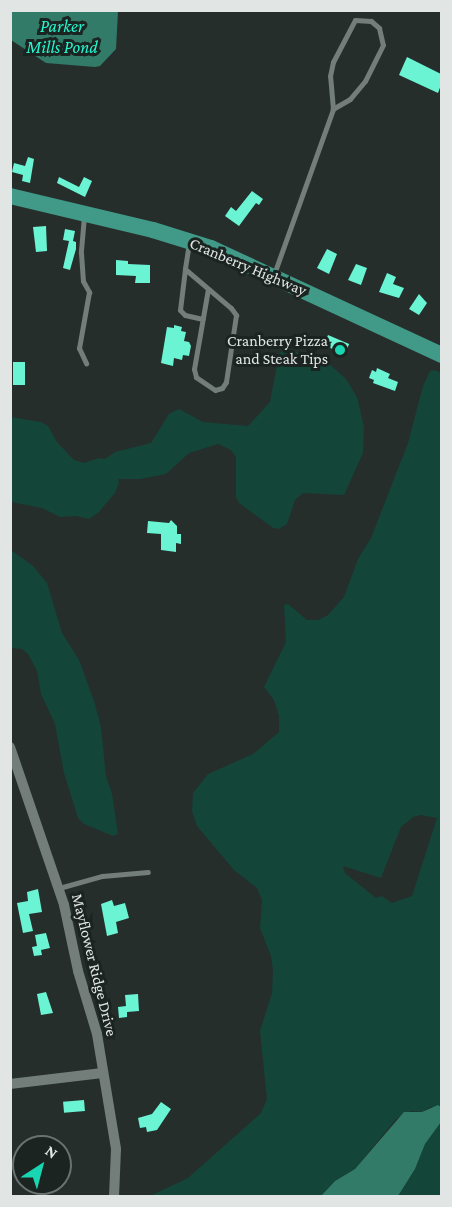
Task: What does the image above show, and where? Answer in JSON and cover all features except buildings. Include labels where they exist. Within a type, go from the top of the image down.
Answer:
[{"type":"main road","name":"Cranberry Highway","points":[[10,196],[190,241],[274,275],[441,355]]},
{"type":"street","name":"Mayflower Ridge Drive","points":[[10,747],[59,888],[78,971],[97,1034],[116,1149],[114,1197]]},
{"type":"street","points":[[10,1084],[102,1073]]},
{"type":"lane","points":[[274,275],[333,110],[330,76],[333,62],[355,20],[371,21],[379,28],[383,45],[365,81],[350,99],[333,110]]},
{"type":"lane","points":[[85,213],[81,253],[83,281],[89,292],[79,348],[86,363]]},
{"type":"lane","points":[[190,241],[180,310],[185,315],[203,319]]},
{"type":"lane","points":[[185,269],[208,289],[236,315],[226,382],[222,388],[215,390],[196,377],[194,369],[208,289]]},
{"type":"lane","points":[[59,888],[102,876],[148,872]]},
{"type":"shaded area","points":[[285,347],[328,363],[346,379],[357,397],[364,427],[363,453],[344,495],[303,493],[295,500],[287,524],[279,529],[273,528],[239,503],[236,497],[236,457],[231,450],[218,444],[189,453],[166,474],[140,479],[118,479],[119,483],[115,493],[98,513],[89,519],[76,516],[60,517],[42,508],[11,502],[11,417],[41,422],[48,426],[57,442],[74,460],[84,463],[99,458],[105,459],[115,452],[151,443],[169,414],[179,409],[203,422],[248,426],[270,402],[279,354]]},
{"type":"shaded area","points":[[430,371],[442,373],[441,1107],[431,1107],[422,1112],[411,1111],[396,1119],[355,1169],[335,1181],[321,1196],[150,1196],[188,1178],[261,1113],[267,1099],[260,1031],[272,993],[273,971],[271,956],[260,928],[262,900],[257,888],[234,870],[197,826],[192,811],[193,793],[208,774],[253,754],[279,732],[279,716],[274,700],[264,687],[286,642],[284,605],[288,604],[307,620],[318,620],[328,615],[344,597],[358,559],[371,538],[408,443],[423,386]],"holes":[[[421,815],[437,818],[412,896],[392,903],[382,896],[376,898],[345,873],[343,866],[381,878],[401,827],[413,817]]]},
{"type":"shaded area","points":[[11,550],[33,566],[47,583],[62,633],[79,660],[94,701],[101,727],[106,776],[112,794],[118,834],[113,836],[84,824],[78,818],[64,773],[55,724],[41,694],[37,671],[28,654],[22,649],[11,648]]},
{"type":"shaded area","points":[[441,1122],[441,1196],[398,1196],[415,1169],[425,1144]]},
{"type":"water","name":"Parker Mills Pond","points":[[10,11],[118,11],[116,49],[100,66],[95,67],[46,63],[11,40]]},
{"type":"water","points":[[438,1105],[441,1107],[441,1122],[425,1144],[415,1169],[398,1196],[321,1196],[335,1181],[355,1169],[404,1112],[422,1112]]},
{"type":"place","name":"Cranberry Pizza and Steak Tips","points":[[340,350]]}]
